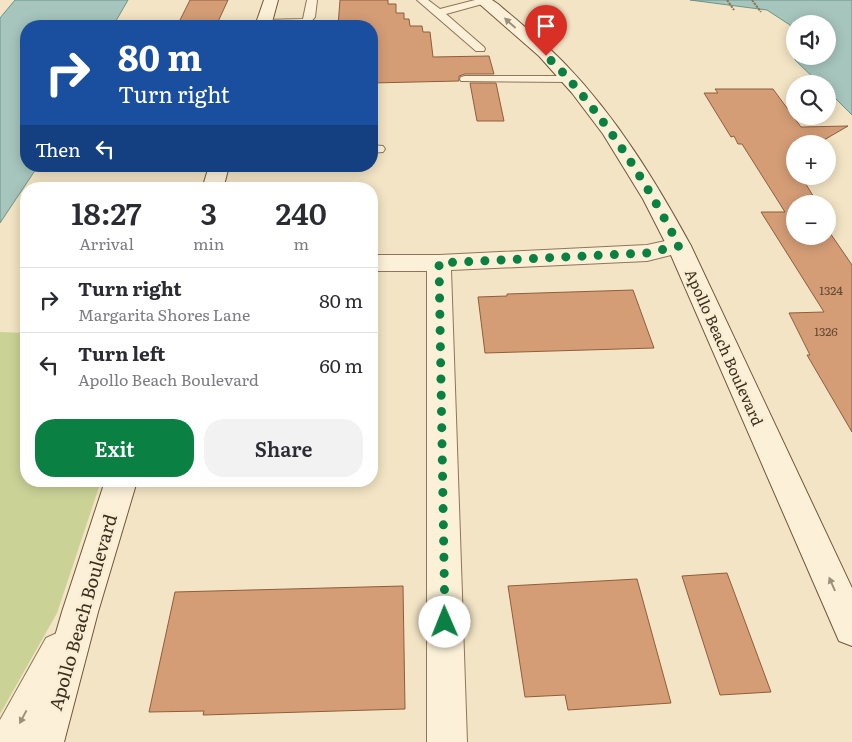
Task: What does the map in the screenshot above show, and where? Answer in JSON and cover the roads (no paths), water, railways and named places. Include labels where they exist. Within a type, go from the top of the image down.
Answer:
[{"type":"main road","points":[[265,20],[271,0]]},
{"type":"main road","name":"Apollo Beach Boulevard","points":[[482,0],[493,7],[560,68],[614,134],[659,206],[679,246],[852,628]]},
{"type":"main road","points":[[378,263],[439,263],[647,253],[679,246]]},
{"type":"main road","points":[[439,263],[447,742]]},
{"type":"main road","name":"Apollo Beach Boulevard","points":[[44,742],[80,612],[119,487]]},
{"type":"main road","points":[[10,742],[80,612]]},
{"type":"lane","points":[[308,20],[312,0]]},
{"type":"lane","points":[[422,0],[480,49]]},
{"type":"lane","points":[[440,14],[444,10],[482,0]]},
{"type":"lane","points":[[465,79],[569,79]]},
{"type":"water","points":[[15,0],[128,0],[116,20],[20,20],[20,172],[34,172],[27,182],[20,182],[20,193],[0,223],[0,18]]},
{"type":"water","points":[[690,0],[852,0],[852,115],[836,99],[836,75],[811,75],[800,65],[836,65],[836,15],[786,15],[786,22],[767,10]]}]
